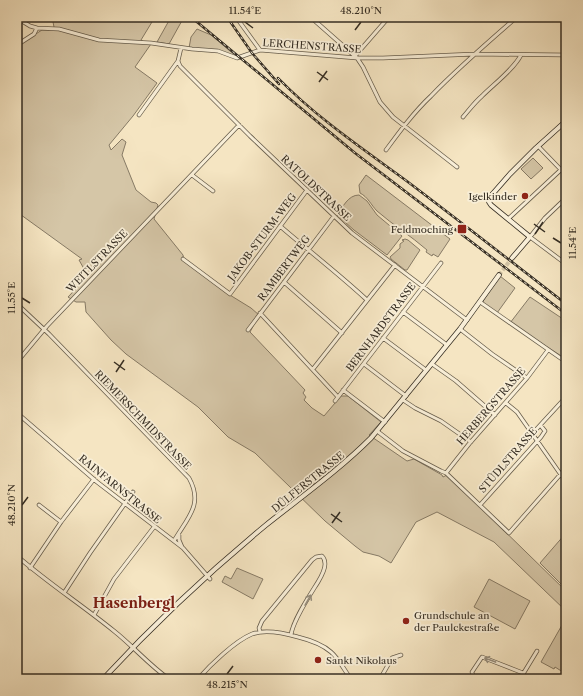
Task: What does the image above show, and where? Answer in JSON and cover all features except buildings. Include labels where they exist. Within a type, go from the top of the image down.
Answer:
[{"type":"main road","points":[[512,258],[530,237],[491,205],[489,198],[538,146],[566,121]]},
{"type":"main road","name":"DÜLFERSTRASSE","points":[[103,679],[133,647],[266,525],[354,454],[377,431],[467,320],[498,275]]},
{"type":"street","points":[[236,17],[260,50]]},
{"type":"street","points":[[356,57],[389,17]]},
{"type":"street","points":[[386,150],[404,126],[430,97],[517,17]]},
{"type":"street","name":"LERCHENSTRASSE","points":[[17,18],[30,26],[37,28],[59,29],[99,40],[151,43],[181,48],[218,51],[237,58],[260,50],[383,58],[475,54],[566,56]]},
{"type":"street","points":[[316,21],[356,57],[364,67],[380,102],[393,117],[457,167]]},
{"type":"street","points":[[17,45],[34,34],[37,28]]},
{"type":"street","points":[[139,115],[178,61],[181,48]]},
{"type":"street","points":[[463,117],[481,96],[512,67],[521,54]]},
{"type":"street","name":"RATOLDSTRASSE","points":[[178,61],[182,69],[238,125],[352,233],[467,320]]},
{"type":"street","name":"WEITLSTRASSE","points":[[17,362],[44,330],[238,125]]},
{"type":"street","points":[[538,146],[566,175]]},
{"type":"street","points":[[508,219],[566,165]]},
{"type":"street","points":[[192,174],[212,191]]},
{"type":"street","name":"JAKOB-STURM-WEG","points":[[183,259],[230,294],[307,190]]},
{"type":"street","points":[[566,198],[545,218],[530,237],[566,264]]},
{"type":"street","name":"RAMBERTWEG","points":[[248,330],[334,216]]},
{"type":"street","points":[[280,226],[367,300]]},
{"type":"street","name":"BERNHARDSTRASSE","points":[[335,401],[441,263]]},
{"type":"street","points":[[313,369],[395,265]]},
{"type":"street","points":[[284,282],[342,333]]},
{"type":"street","points":[[480,302],[566,362]]},
{"type":"street","name":"RIEMERSCHMIDSTRASSE","points":[[17,304],[189,478],[195,492],[194,509],[174,541]]},
{"type":"street","points":[[403,312],[447,345]]},
{"type":"street","points":[[260,313],[338,397]]},
{"type":"street","points":[[460,329],[492,354],[527,378]]},
{"type":"street","points":[[383,338],[426,370]]},
{"type":"street","name":"HERBERGSTRASSE","points":[[446,473],[527,378],[548,350]]},
{"type":"street","points":[[364,364],[415,408],[441,421],[471,442]]},
{"type":"street","points":[[432,364],[456,381],[495,415]]},
{"type":"street","points":[[343,390],[385,422]]},
{"type":"street","name":"STÜDLSTRASSE","points":[[532,434],[541,426],[566,397]]},
{"type":"street","points":[[506,403],[517,412],[566,482]]},
{"type":"street","name":"RAINFARNSTRASSE","points":[[17,413],[124,504],[183,548],[209,578]]},
{"type":"street","name":"STÜDLSTRASSE","points":[[480,505],[545,431],[541,426]]},
{"type":"street","points":[[377,431],[403,451],[446,473],[509,533],[566,468]]},
{"type":"street","points":[[30,568],[61,522],[94,479]]},
{"type":"street","points":[[64,593],[133,492]]},
{"type":"street","points":[[39,505],[61,522]]},
{"type":"street","points":[[94,615],[114,579],[154,527]]},
{"type":"street","points":[[179,533],[179,540],[183,548]]},
{"type":"street","points":[[17,556],[30,568],[94,615],[133,647],[160,673],[169,679]]},
{"type":"street","points":[[260,632],[260,625],[266,615],[312,560],[316,557],[322,556],[325,565],[323,572],[297,620],[291,635]]},
{"type":"street","points":[[198,679],[207,668],[239,642],[260,632],[274,632],[291,635],[325,647],[335,656],[351,679]]},
{"type":"street","points":[[520,679],[536,651]]},
{"type":"street","points":[[380,679],[392,658],[401,655]]},
{"type":"street","points":[[477,679],[473,676],[472,672],[482,657],[523,673]]},
{"type":"shaded area","points":[[53,17],[155,17],[141,40],[147,44],[151,44],[135,67],[157,83],[133,116],[109,145],[111,150],[122,139],[126,142],[122,155],[136,190],[151,202],[158,205],[154,219],[183,255],[184,261],[225,292],[251,308],[259,315],[250,332],[305,390],[303,393],[306,397],[304,400],[312,408],[324,416],[341,396],[348,396],[381,422],[369,435],[407,461],[414,459],[443,477],[447,475],[566,591],[566,611],[494,542],[437,512],[416,522],[391,563],[379,556],[363,552],[325,521],[255,453],[228,437],[198,407],[126,354],[111,340],[86,312],[85,302],[76,302],[68,297],[88,276],[79,260],[82,259],[17,212],[17,46],[42,30],[50,30],[54,27],[53,22],[55,20]]},
{"type":"shaded area","points":[[171,17],[184,17],[169,44],[157,42]]},
{"type":"shaded area","points":[[197,29],[211,35],[237,57],[220,51],[189,48],[191,37]]},
{"type":"shaded area","points":[[533,158],[543,168],[531,179],[521,169]]},
{"type":"shaded area","points":[[366,175],[450,239],[438,257],[433,254],[432,256],[426,252],[427,250],[377,211],[360,193],[359,185]]},
{"type":"shaded area","points":[[359,195],[367,201],[377,215],[402,236],[387,255],[337,215],[349,199]]},
{"type":"shaded area","points":[[405,239],[420,250],[407,270],[405,270],[390,257],[400,248],[400,244],[404,241],[402,240]]},
{"type":"shaded area","points":[[500,276],[515,288],[497,313],[484,304],[483,301]]},
{"type":"shaded area","points":[[530,297],[566,321],[566,359],[510,323]]},
{"type":"shaded area","points":[[566,533],[566,589],[540,563]]},
{"type":"shaded area","points":[[237,568],[263,579],[253,599],[222,582],[225,576],[231,579]]},
{"type":"shaded area","points":[[489,579],[530,601],[515,629],[474,607]]},
{"type":"shaded area","points":[[566,618],[566,674],[555,667],[554,669],[541,662]]},
{"type":"tunnel","points":[[499,275],[512,258]]},
{"type":"railway","points":[[191,17],[355,153],[566,314]]},
{"type":"railway","points":[[227,17],[252,53],[279,84]]},
{"type":"railway","points":[[278,78],[293,93],[341,133],[428,197],[566,304]]},
{"type":"place","name":"Igelkinder","points":[[525,196]]},
{"type":"place","name":"Feldmoching","points":[[462,229]]},
{"type":"place","name":"Grundschule an der Paulckestraße","points":[[406,621]]},
{"type":"place","name":"Sankt Nikolaus","points":[[318,660]]},
{"type":"district","name":"Hasenbergl","points":[[134,603]]}]
